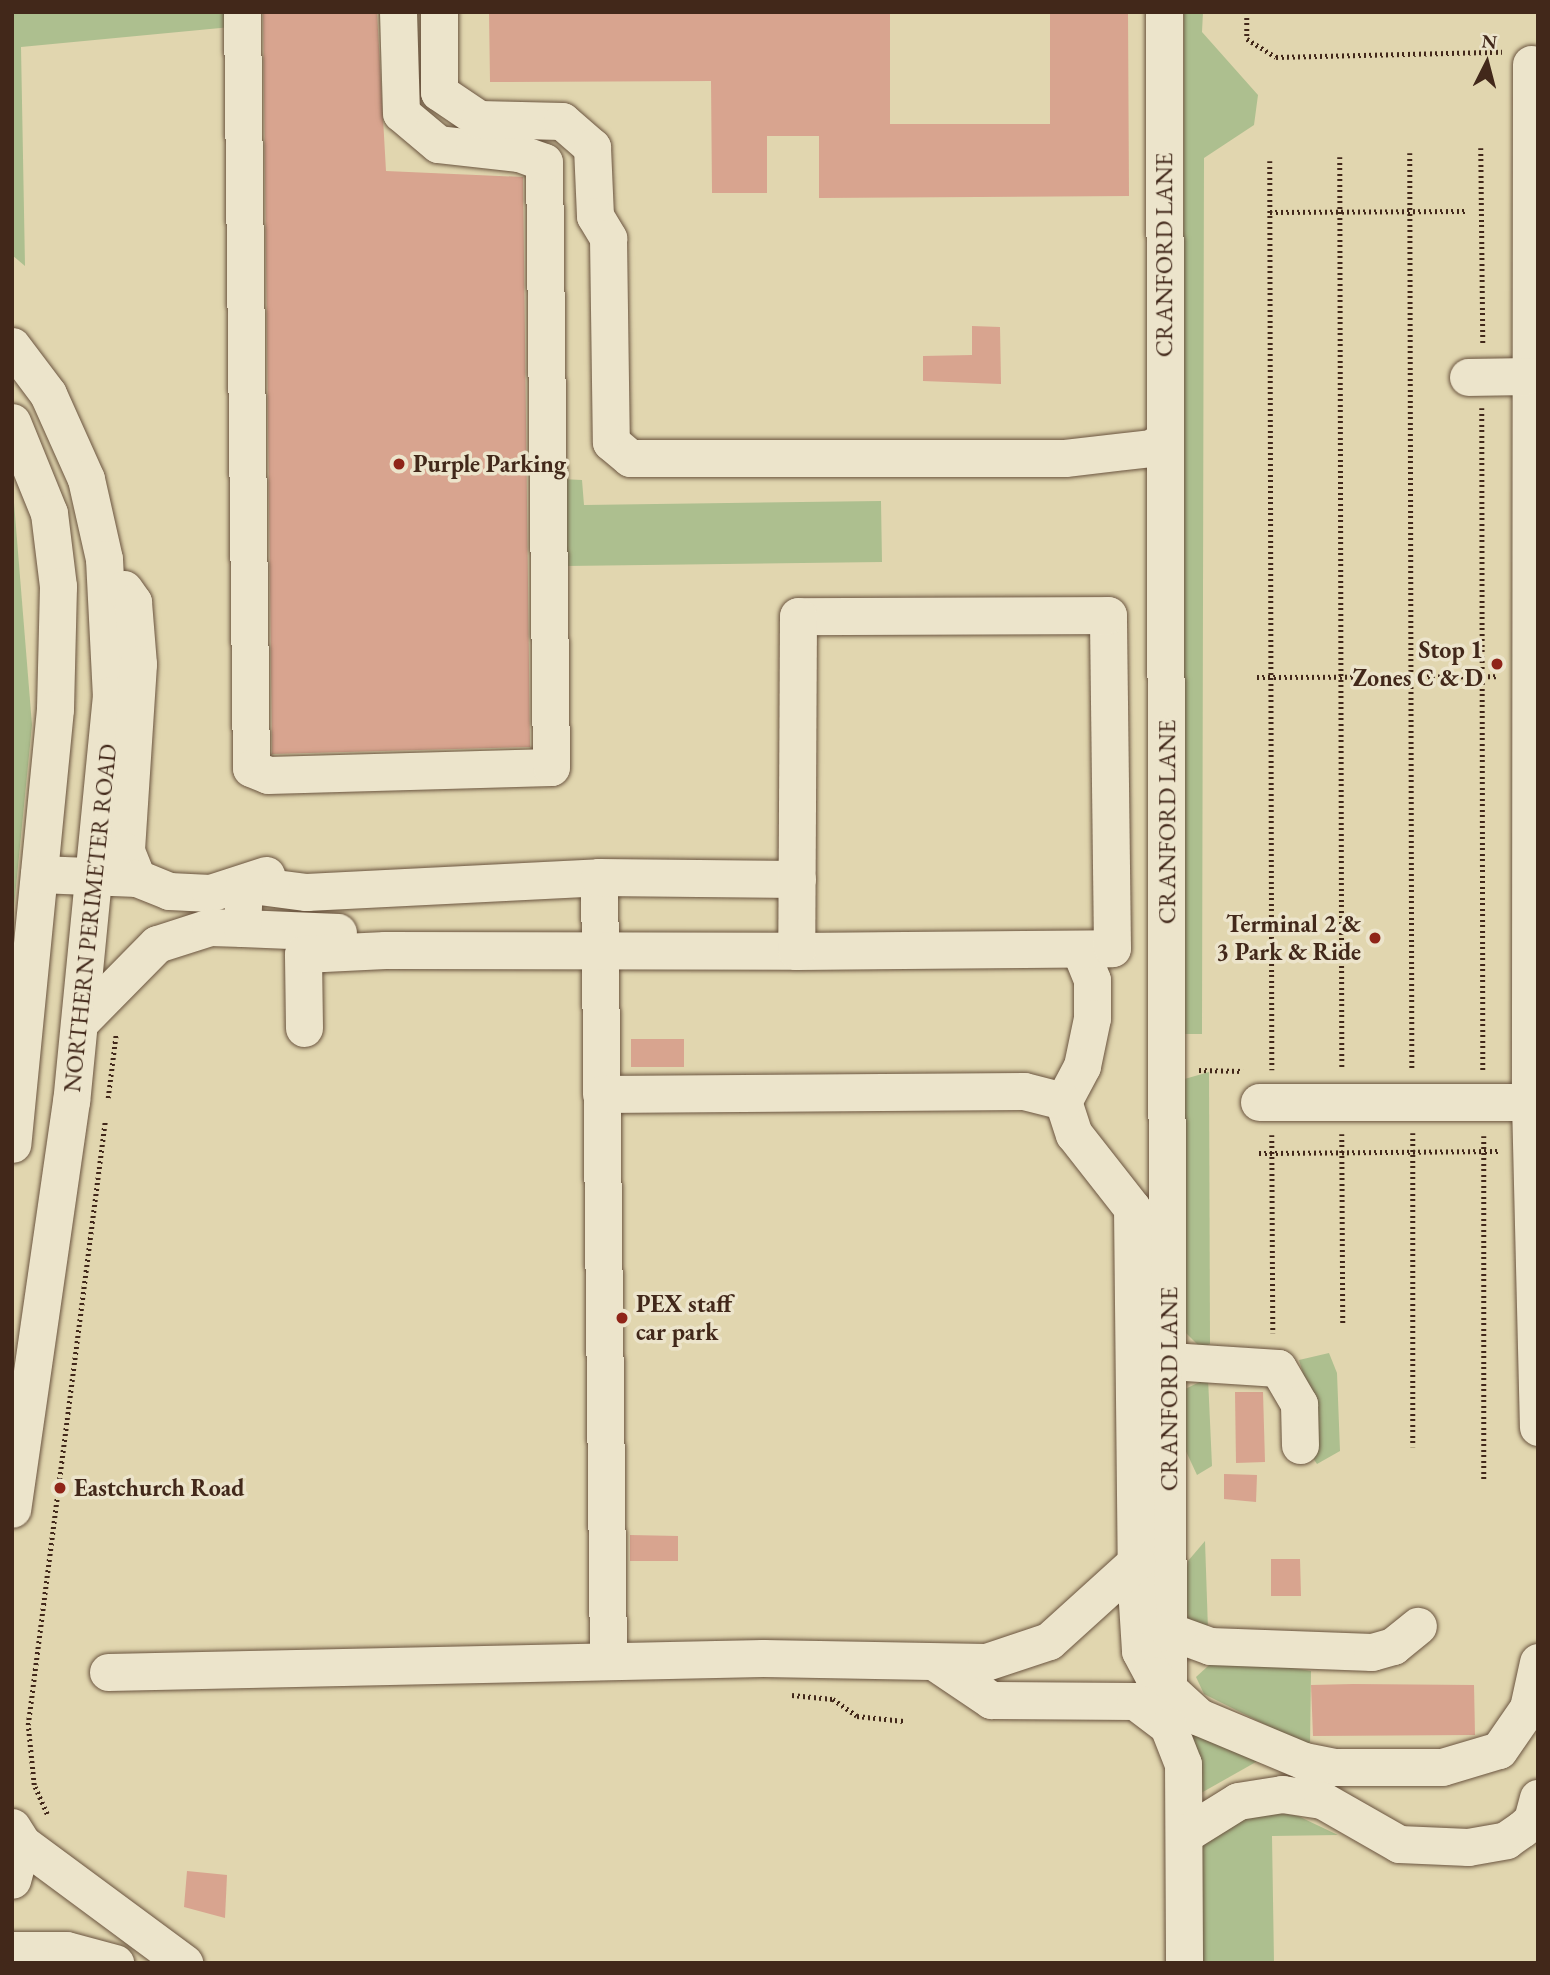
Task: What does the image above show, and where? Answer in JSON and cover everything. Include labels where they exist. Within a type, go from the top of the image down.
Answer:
[{"type":"street","points":[[242,12],[251,768],[268,775],[551,767],[544,162],[519,153],[439,144],[401,113],[398,12]]},
{"type":"street","points":[[439,12],[439,92],[479,118],[562,121],[592,147],[595,216],[608,238],[611,442],[630,458],[1065,458],[1152,448],[1165,438]]},
{"type":"street","name":"CRANFORD LANE","points":[[1151,1695],[1169,1631],[1153,1363],[1165,438],[1164,12]]},
{"type":"street","points":[[1525,58],[1534,265],[1528,376],[1534,968],[1530,1102],[1538,1427]]},
{"type":"street","name":"NORTHERN PERIMETER ROAD","points":[[12,346],[68,434],[86,479],[104,559],[111,695],[81,1021],[12,1508]]},
{"type":"street","points":[[1475,377],[1528,376]]},
{"type":"street","points":[[12,422],[49,513],[58,586],[55,709],[12,1144]]},
{"type":"street","points":[[104,559],[133,603],[138,664],[126,851],[137,878]]},
{"type":"street","points":[[304,1028],[303,954],[385,950],[796,951],[1112,948],[1108,615],[798,616],[796,951]]},
{"type":"street","points":[[38,874],[137,878],[169,891],[210,892],[298,872],[381,884],[599,877],[797,879]]},
{"type":"street","points":[[599,877],[608,1661]]},
{"type":"street","points":[[242,928],[244,884]]},
{"type":"street","points":[[81,1021],[157,944],[210,927],[363,932],[385,950]]},
{"type":"street","points":[[1080,950],[1092,980],[1092,1018],[1082,1066],[1063,1101],[1074,1134],[1132,1208],[1153,1363],[1136,1562],[1140,1651],[1151,1695],[1168,1726],[1183,1764],[1184,1963]]},
{"type":"street","points":[[601,1094],[1024,1091],[1063,1101]]},
{"type":"street","points":[[1265,1102],[1530,1102]]},
{"type":"street","points":[[1153,1363],[1278,1368],[1299,1404],[1300,1445]]},
{"type":"street","points":[[108,1672],[608,1661],[950,1673],[1018,1654],[1049,1641],[1136,1562]]},
{"type":"street","points":[[1169,1631],[1210,1646],[1372,1652],[1394,1646],[1418,1626]]},
{"type":"street","points":[[950,1673],[991,1700],[1151,1695],[1199,1717],[1335,1767],[1442,1767],[1478,1760],[1499,1750],[1533,1721],[1538,1662]]},
{"type":"street","points":[[1185,1834],[1238,1801],[1282,1794],[1322,1800],[1399,1844],[1468,1847],[1506,1840],[1532,1827]]},
{"type":"street","points":[[12,1880],[17,1835]]},
{"type":"street","points":[[17,1835],[185,1963]]},
{"type":"street","points":[[12,1950],[66,1950],[115,1963]]},
{"type":"path","points":[[1247,12],[1247,39],[1276,57],[1525,58]]},
{"type":"path","points":[[1481,148],[1475,377],[1482,676],[1477,1102],[1484,1152],[1484,1482]]},
{"type":"path","points":[[1410,153],[1413,1447]]},
{"type":"path","points":[[1340,157],[1343,1325]]},
{"type":"path","points":[[1270,161],[1271,677],[1265,1102],[1272,1153],[1273,1334]]},
{"type":"path","points":[[1270,212],[1465,211]]},
{"type":"path","points":[[1257,677],[1530,676]]},
{"type":"path","points":[[50,1822],[34,1785],[28,1725],[118,1020]]},
{"type":"path","points":[[1259,1153],[1531,1151]]},
{"type":"green space","points":[[12,12],[230,12],[231,27],[21,47],[25,266],[12,255]]},
{"type":"green space","points":[[1184,12],[1203,12],[1202,32],[1258,95],[1254,125],[1204,158],[1202,1034],[1182,1034]]},
{"type":"green space","points":[[12,478],[32,725],[12,927]]},
{"type":"green space","points":[[561,479],[582,480],[584,505],[881,501],[882,562],[566,566]]},
{"type":"green space","points":[[1209,1072],[1210,1344],[1201,1348],[1185,1332],[1181,1080]]},
{"type":"green space","points":[[1329,1353],[1337,1373],[1340,1451],[1317,1464],[1306,1448],[1316,1417],[1299,1360]]},
{"type":"green space","points":[[1208,1378],[1212,1466],[1197,1475],[1184,1447],[1181,1391]]},
{"type":"green space","points":[[1205,1541],[1208,1630],[1200,1632],[1188,1618],[1184,1588],[1188,1561]]},
{"type":"green space","points":[[1219,1656],[1311,1671],[1310,1747],[1204,1694],[1196,1677]]},
{"type":"green space","points":[[1189,1728],[1263,1758],[1194,1797]]},
{"type":"green space","points":[[1258,1809],[1298,1816],[1338,1835],[1272,1836],[1274,1963],[1198,1963],[1198,1865],[1206,1832]]},
{"type":"building","name":"Purple Parking","points":[[263,12],[377,12],[386,171],[523,177],[530,747],[272,754]]},
{"type":"building","points":[[489,12],[890,12],[890,124],[1050,124],[1050,12],[1128,12],[1129,196],[819,198],[819,136],[767,136],[767,193],[712,193],[711,81],[490,82]]},
{"type":"building","points":[[972,326],[1000,327],[1001,384],[923,381],[923,356],[972,355]]},
{"type":"building","points":[[631,1039],[684,1039],[684,1067],[631,1067]]},
{"type":"building","points":[[1235,1392],[1263,1392],[1265,1462],[1236,1463]]},
{"type":"building","points":[[1224,1474],[1257,1475],[1256,1502],[1224,1499]]},
{"type":"building","points":[[630,1535],[678,1536],[678,1561],[630,1561]]},
{"type":"building","points":[[1271,1559],[1300,1559],[1301,1596],[1271,1596]]},
{"type":"building","points":[[1311,1685],[1474,1685],[1475,1735],[1313,1736]]},
{"type":"building","points":[[187,1871],[227,1875],[225,1918],[184,1907]]},
{"type":"place","name":"Purple Parking","points":[[399,464]]},
{"type":"place","name":"Stop 1 Zones C & D","points":[[1497,664]]},
{"type":"place","name":"Terminal 2 & 3 Park & Ride","points":[[1375,938]]},
{"type":"place","name":"PEX staff car park","points":[[622,1318]]},
{"type":"place","name":"Eastchurch Road","points":[[60,1488]]}]
